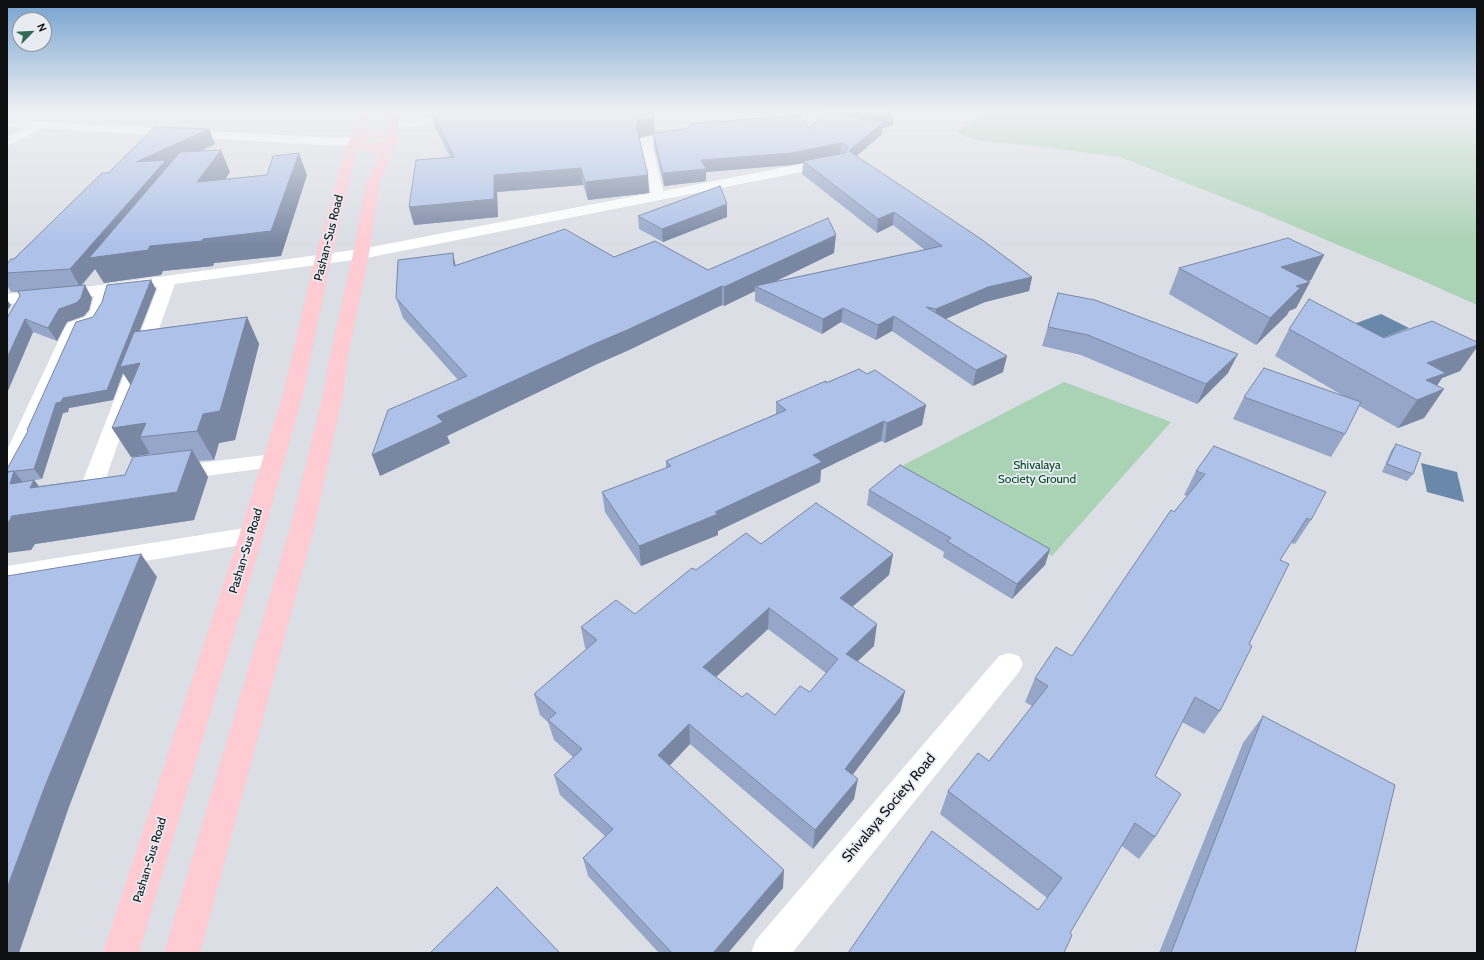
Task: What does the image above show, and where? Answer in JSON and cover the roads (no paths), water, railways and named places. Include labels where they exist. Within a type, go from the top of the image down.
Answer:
[{"type":"main road","name":"Pashan-Sus Road","points":[[122,953],[273,461],[292,394],[323,259],[350,156]]},
{"type":"main road","points":[[182,953],[302,528],[334,390],[339,356],[361,254],[373,183],[383,156]]},
{"type":"street","points":[[648,156],[658,196]]},
{"type":"street","points":[[14,307],[97,285],[169,280],[361,254],[840,161]]},
{"type":"street","points":[[93,483],[169,280]]},
{"type":"street","points":[[9,465],[74,327],[91,321],[98,311],[97,285]]},
{"type":"street","points":[[157,475],[273,461]]},
{"type":"street","points":[[70,486],[117,480]]},
{"type":"street","points":[[7,575],[251,536]]},
{"type":"street","name":"Shivalaya Society Road","points":[[770,953],[1009,664]]},
{"type":"water","points":[[1381,314],[1409,328],[1356,348],[1329,333]]},
{"type":"water","points":[[1421,463],[1457,472],[1464,502],[1427,492]]},
{"type":"park label","name":"Shivalaya Society Ground","points":[[1037,472]]}]
